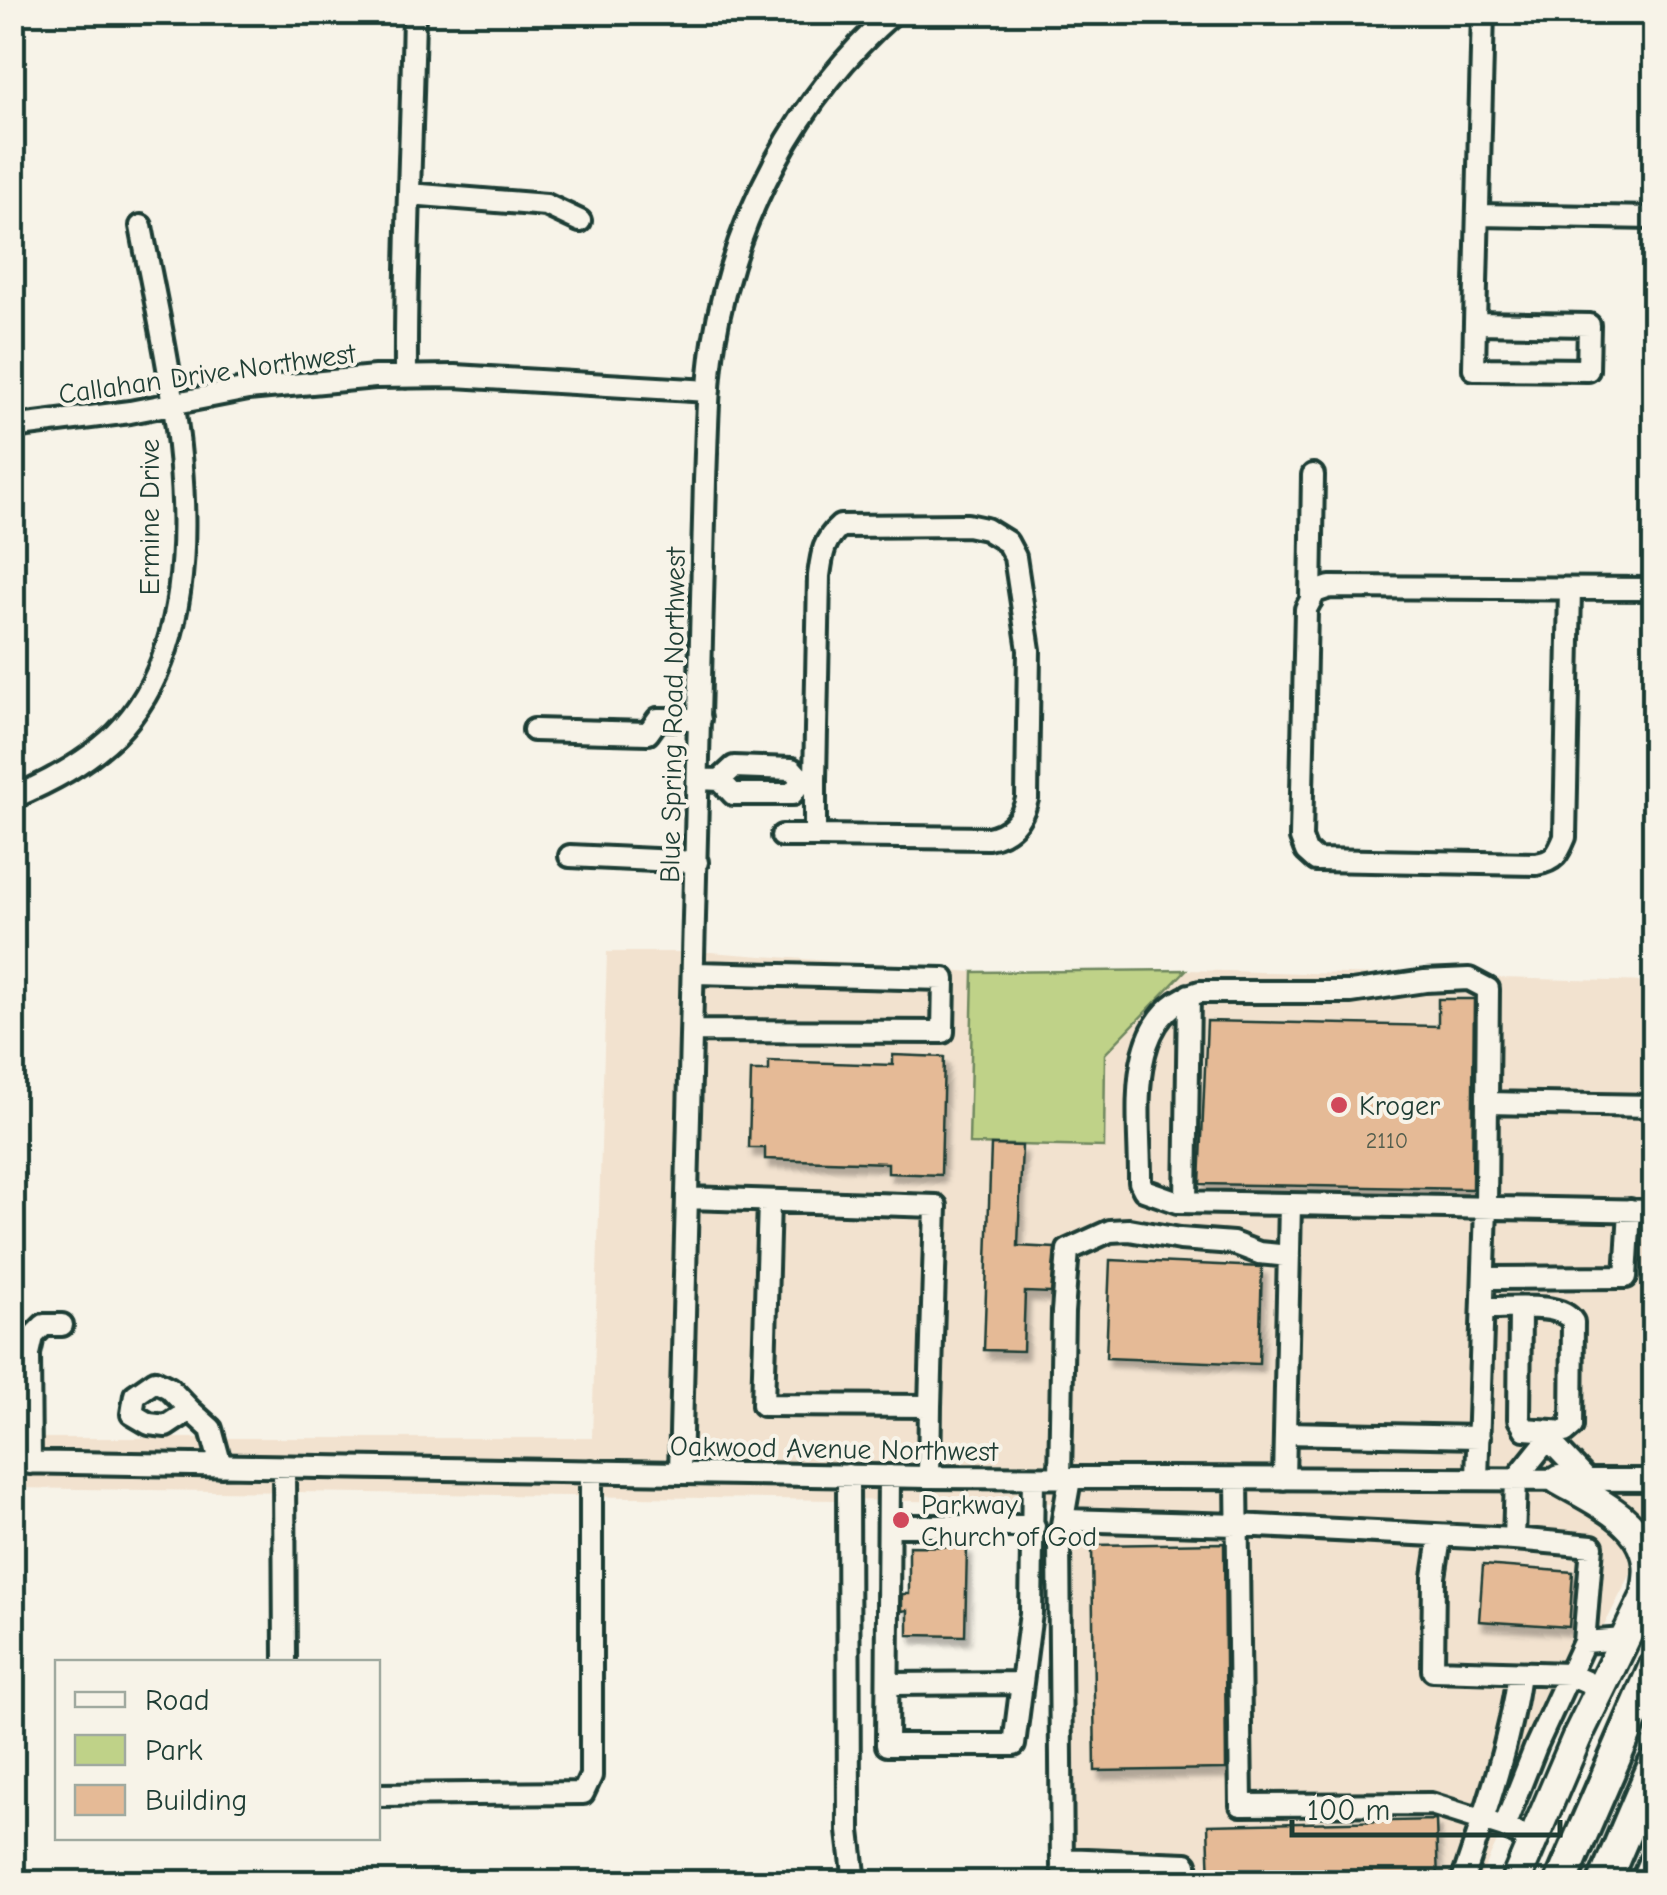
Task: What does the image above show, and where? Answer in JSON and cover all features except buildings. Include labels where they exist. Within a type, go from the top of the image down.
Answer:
[{"type":"highway","points":[[1561,1882],[1654,1668]]},
{"type":"highway","points":[[1604,1882],[1654,1765]]},
{"type":"main road","points":[[1515,1882],[1600,1688],[1652,1588],[1642,1543],[1633,1530],[1573,1480]]},
{"type":"main road","points":[[1645,1882],[1654,1861]]},
{"type":"street","points":[[406,377],[405,268],[414,12]]},
{"type":"street","name":"Blue Spring Road Northwest","points":[[680,1473],[697,862],[709,779],[700,720],[709,391],[714,341],[735,252],[782,150],[840,64],[894,12]]},
{"type":"street","points":[[1475,323],[1589,325],[1588,370],[1474,369],[1475,323],[1478,215],[1482,12]]},
{"type":"street","points":[[410,194],[546,205],[580,222]]},
{"type":"street","points":[[1478,215],[1654,218]]},
{"type":"street","name":"Ermine Drive","points":[[12,798],[76,767],[116,734],[142,702],[174,625],[182,536],[181,454],[141,226]]},
{"type":"street","name":"Callahan Drive Northwest","points":[[12,426],[27,427],[308,382],[406,377],[455,376],[709,391]]},
{"type":"street","points":[[1311,600],[1312,475]]},
{"type":"street","points":[[782,836],[988,838],[1000,836],[1024,814],[1029,650],[1015,557],[1006,542],[986,529],[840,526],[822,547],[808,780],[815,836]]},
{"type":"street","points":[[1570,589],[1564,837],[1558,855],[1549,862],[1536,864],[1316,860],[1306,851],[1300,838],[1306,609],[1315,592],[1330,587],[1570,589],[1654,590]]},
{"type":"street","points":[[534,730],[648,733],[658,719],[700,720]]},
{"type":"street","points":[[709,779],[732,794],[792,794],[808,780]]},
{"type":"street","points":[[570,856],[697,862]]},
{"type":"street","points":[[693,1031],[942,1032],[943,1014],[944,979],[695,973]]},
{"type":"street","points":[[1477,1479],[1486,1207],[1488,989],[1481,983],[1455,980],[1351,992],[1200,992],[1166,1010],[1152,1029],[1144,1046],[1141,1068],[1140,1182],[1144,1190],[1158,1198],[1186,1202],[1486,1207],[1654,1211]]},
{"type":"street","points":[[1186,1202],[1189,995]]},
{"type":"street","points":[[1488,1103],[1654,1106]]},
{"type":"street","points":[[688,1198],[936,1206],[929,1477]]},
{"type":"street","points":[[769,1201],[763,1405],[930,1406]]},
{"type":"street","points":[[1284,1479],[1290,1204]]},
{"type":"street","points":[[1484,1278],[1626,1277],[1630,1210]]},
{"type":"street","points":[[1069,1882],[1062,1867],[1060,1542],[1066,1520],[1063,1312],[1068,1250],[1110,1231],[1129,1230],[1232,1243],[1259,1254],[1288,1256]]},
{"type":"street","points":[[1483,1308],[1559,1309],[1573,1322],[1572,1426],[1565,1432],[1548,1435],[1526,1429],[1519,1418],[1520,1309]]},
{"type":"street","points":[[21,1463],[33,1336],[44,1324],[62,1324]]},
{"type":"street","points":[[190,1410],[211,1429],[221,1466]]},
{"type":"street","points":[[1285,1432],[1479,1437]]},
{"type":"street","points":[[1514,1540],[1516,1479],[1548,1435]]},
{"type":"street","points":[[1548,1435],[1573,1480]]},
{"type":"street","name":"Oakwood Avenue Northwest","points":[[21,1463],[1065,1479],[1654,1480]]},
{"type":"street","points":[[284,1466],[285,1660]]},
{"type":"street","points":[[380,1795],[582,1794],[591,1776],[591,1471]]},
{"type":"street","points":[[848,1476],[850,1831],[855,1882]]},
{"type":"street","points":[[887,1745],[889,1476]]},
{"type":"street","points":[[849,1743],[1014,1745],[1031,1612],[1033,1478]]},
{"type":"street","points":[[1237,1479],[1241,1806],[1431,1804],[1495,1823],[1532,1842]]},
{"type":"street","points":[[1066,1520],[1238,1525],[1592,1546],[1584,1642],[1462,1882]]},
{"type":"street","points":[[889,1526],[1034,1526]]},
{"type":"street","points":[[1440,1538],[1434,1576],[1433,1670],[1569,1674],[1600,1688]]},
{"type":"street","points":[[1584,1642],[1624,1639]]},
{"type":"street","points":[[1495,1823],[1519,1674]]},
{"type":"street","points":[[888,1684],[1022,1683]]},
{"type":"street","points":[[1062,1859],[1186,1864],[1187,1882]]},
{"type":"shaded area","points":[[607,952],[710,952],[973,972],[970,1144],[1103,1147],[1105,1054],[1186,970],[1654,982],[1654,1529],[1543,1744],[1478,1882],[1056,1882],[1053,1503],[13,1488],[13,1438],[592,1438]]},
{"type":"green space","points":[[1186,970],[1105,1054],[1104,1147],[969,1144],[973,972]]},
{"type":"place","name":"Kroger","points":[[1339,1105]]},
{"type":"place","name":"Parkway Church of God","points":[[901,1520]]}]
